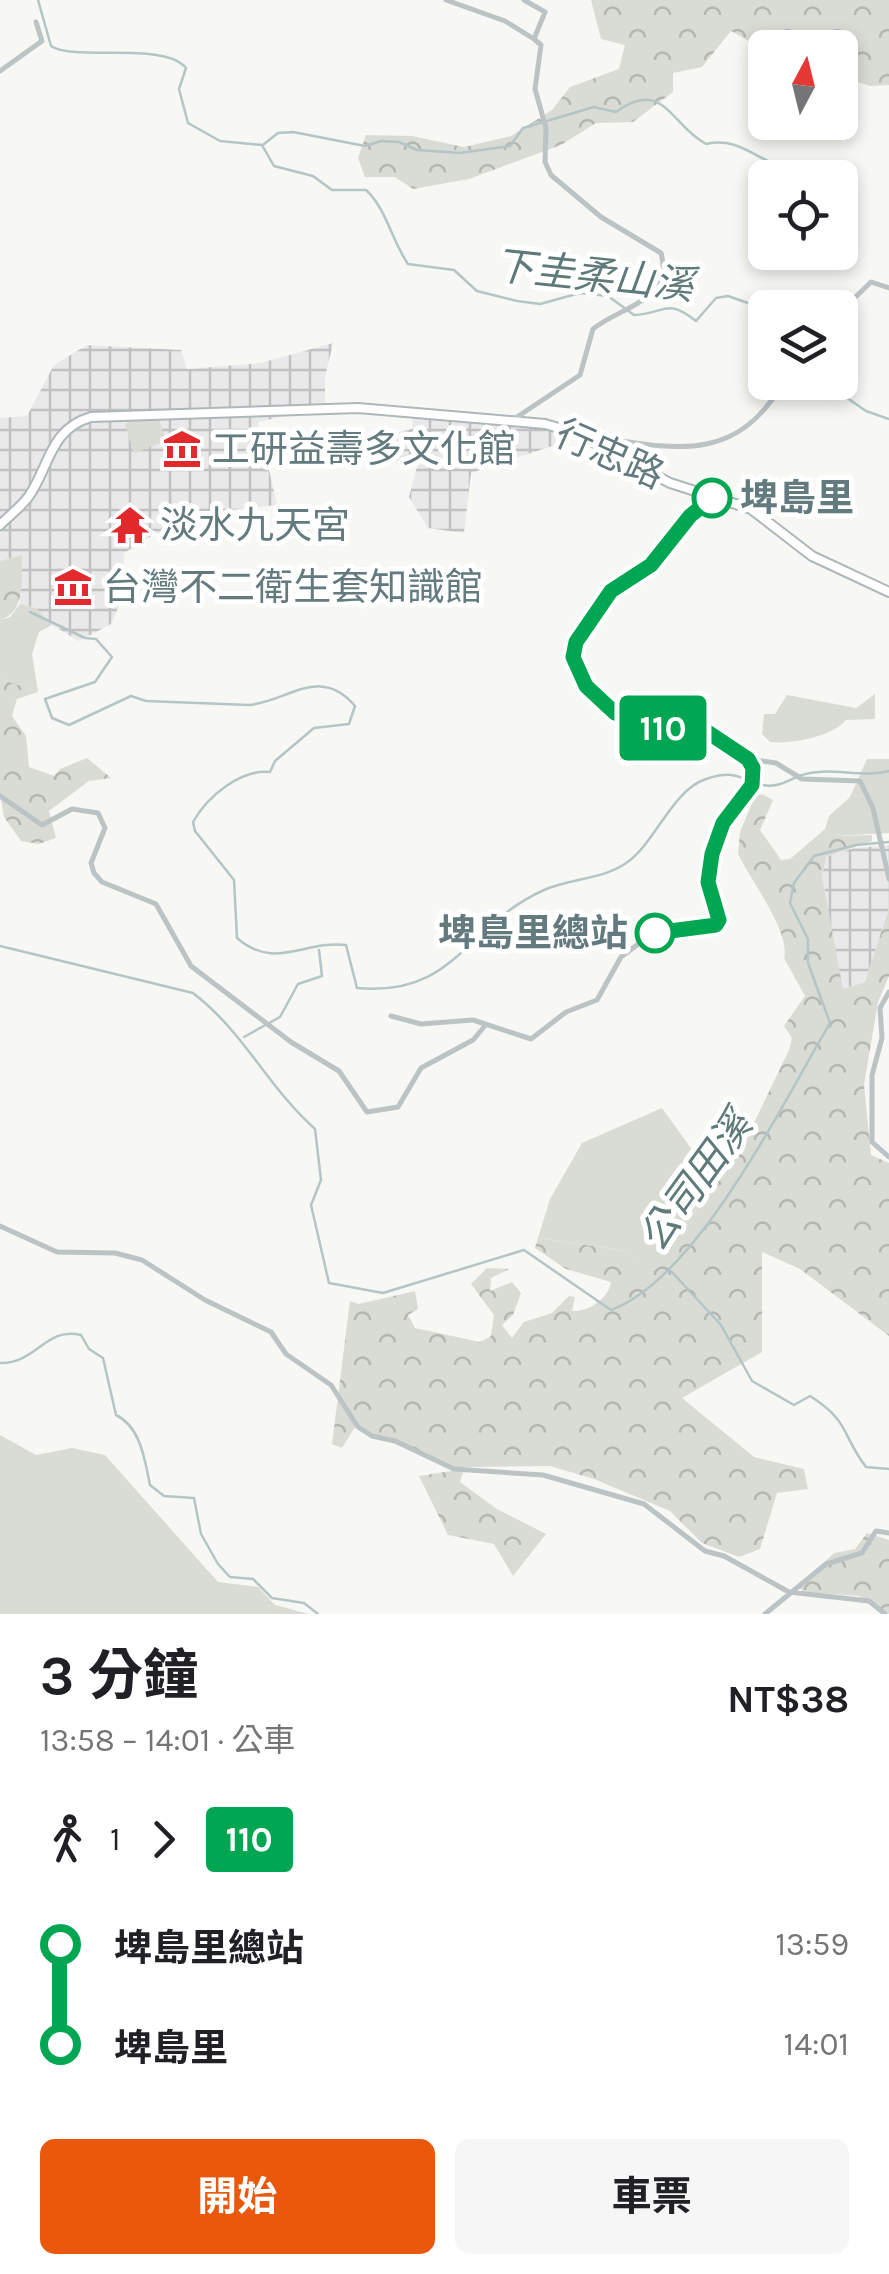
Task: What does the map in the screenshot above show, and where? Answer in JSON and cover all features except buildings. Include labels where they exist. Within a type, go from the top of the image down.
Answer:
[{"type":"street","points":[[446,0],[504,21],[541,45],[534,90],[544,118],[545,162],[551,175],[601,217],[660,253],[664,265],[644,302],[594,330],[580,374],[568,387],[513,420]]},
{"type":"street","points":[[524,0],[545,12],[534,39]]},
{"type":"street","points":[[0,71],[42,42],[36,22]]},
{"type":"street","points":[[858,295],[871,282],[889,288]]},
{"type":"street","points":[[576,433],[665,449],[697,448],[739,434],[773,400]]},
{"type":"street","name":"行忠路","points":[[0,525],[27,498],[56,438],[74,423],[91,416],[358,408],[513,420],[576,433],[621,460],[751,510],[812,556],[889,592]]},
{"type":"street","points":[[712,498],[690,516],[651,565],[611,591],[576,642],[573,657],[586,686],[615,713],[672,730],[703,729],[748,759],[776,763],[802,779],[860,781],[879,834],[889,879]]},
{"type":"street","points":[[390,1016],[422,1024],[473,1020],[484,1027],[531,1039],[576,1006],[596,1000],[621,957],[648,936],[664,929],[716,925],[719,920],[708,882],[712,854],[723,823],[752,785],[754,776],[748,759]]},
{"type":"street","points":[[0,796],[42,825],[72,808],[98,812],[105,828],[92,862],[102,882],[156,904],[191,966],[291,1042],[339,1071],[366,1112],[398,1107],[421,1068],[473,1040],[484,1027]]},
{"type":"street","points":[[889,992],[880,1008],[882,1038],[872,1075],[872,1142],[876,1150],[889,1157]]},
{"type":"street","points":[[0,1226],[57,1252],[115,1253],[142,1260],[205,1300],[271,1332],[286,1354],[330,1386],[358,1427],[372,1436],[395,1441],[454,1469],[542,1475],[644,1504],[705,1551],[724,1556],[789,1592],[868,1602],[884,1614]]},
{"type":"street","points":[[765,1614],[826,1564],[862,1553],[876,1531],[889,1533]]},
{"type":"shaded area","points":[[333,343],[325,377],[325,407],[258,422],[277,505],[221,511],[155,534],[124,553],[122,599],[111,624],[79,641],[52,625],[36,608],[20,604],[22,555],[0,561],[0,418],[27,416],[54,365],[87,345],[181,350],[187,369],[261,363]]},
{"type":"shaded area","points":[[414,411],[502,416],[545,422],[558,429],[555,445],[471,473],[464,533],[428,528],[409,497],[418,463],[385,460],[385,436],[412,429]]},
{"type":"shaded area","points":[[889,845],[889,908],[865,982],[842,989],[822,876],[826,857],[854,848]]},
{"type":"green space","points":[[591,0],[889,0],[889,85],[858,82],[858,30],[748,30],[748,40],[731,31],[702,67],[673,73],[673,92],[633,122],[596,123],[561,145],[469,179],[413,189],[395,177],[365,177],[358,158],[366,135],[412,136],[464,147],[511,136],[552,110],[570,87],[619,69],[625,45],[601,39]]},
{"type":"green space","points":[[130,420],[159,420],[166,441],[134,453],[125,425]]},
{"type":"green space","points":[[22,555],[19,602],[9,616],[0,620],[0,561]]},
{"type":"green space","points":[[20,604],[36,608],[52,625],[39,632],[32,654],[38,692],[0,679],[0,620],[10,617]]},
{"type":"green space","points":[[0,679],[38,692],[17,699],[12,716],[26,736],[29,767],[54,776],[60,769],[87,758],[111,778],[89,781],[49,811],[56,838],[39,844],[21,841],[4,817],[0,793]]},
{"type":"green space","points":[[875,694],[875,719],[846,720],[822,735],[789,742],[770,742],[762,734],[764,714],[775,714],[787,695],[856,708]]},
{"type":"green space","points":[[867,759],[889,759],[889,833],[834,836],[825,829],[829,816],[850,797]]},
{"type":"green space","points":[[762,794],[773,800],[760,830],[781,860],[790,859],[825,829],[834,836],[872,835],[872,841],[826,857],[822,876],[843,989],[865,982],[889,908],[889,976],[878,1002],[864,1085],[871,1155],[889,1163],[889,1336],[800,1269],[762,1252],[762,1352],[682,1398],[754,1457],[804,1469],[808,1489],[777,1493],[760,1549],[739,1557],[702,1543],[670,1511],[594,1479],[550,1466],[465,1467],[460,1482],[497,1509],[546,1534],[513,1576],[494,1544],[448,1535],[419,1476],[451,1471],[452,1466],[355,1427],[342,1448],[332,1444],[350,1301],[359,1304],[415,1291],[418,1309],[408,1315],[415,1328],[480,1342],[491,1336],[494,1315],[471,1284],[487,1268],[509,1269],[491,1278],[490,1291],[512,1282],[521,1293],[513,1315],[502,1325],[512,1338],[524,1322],[552,1313],[569,1296],[575,1297],[572,1311],[578,1311],[606,1293],[611,1282],[566,1269],[535,1248],[538,1238],[626,1251],[656,1269],[750,1131],[789,1050],[792,1038],[784,1026],[805,996],[784,958],[785,947],[776,921],[738,854],[740,832],[755,796]]},
{"type":"green space","points":[[662,1108],[695,1154],[722,1171],[656,1270],[626,1251],[538,1238],[550,1199],[582,1143]]},
{"type":"green space","points":[[0,1435],[36,1455],[72,1448],[105,1455],[218,1582],[258,1587],[275,1605],[309,1614],[0,1614]]},
{"type":"green space","points":[[867,1533],[889,1540],[889,1614],[859,1596],[805,1592],[797,1587],[834,1553],[855,1549]]},
{"type":"waterway","name":"下圭柔山溪","points":[[38,0],[51,46],[79,52],[159,55],[175,60],[186,68],[179,89],[188,123],[220,141],[262,145],[274,166],[313,176],[332,190],[366,190],[379,206],[408,264],[454,270],[477,291],[517,301],[540,304],[580,293],[608,296],[634,315],[671,308],[696,321],[716,298],[728,296],[748,303]]},
{"type":"waterway","points":[[264,144],[278,133],[293,132],[365,146],[381,141],[399,142],[417,150],[460,153],[510,146],[523,128],[594,107],[616,112],[645,100],[666,108],[706,144],[730,144],[766,160]]},
{"type":"waterway","name":"下圭柔山溪","points":[[850,400],[889,419]]},
{"type":"waterway","points":[[30,612],[85,638],[96,639],[112,657],[95,682],[45,699],[52,718],[69,725],[131,696],[146,701],[249,705],[316,686],[342,694],[355,706],[349,724],[314,728],[275,761],[270,772],[247,775],[226,786],[193,822],[195,831],[234,880],[237,938],[251,948],[277,953],[346,945],[357,988],[390,988],[417,982],[458,956],[517,905],[554,886],[619,867],[639,852],[684,793],[706,779],[731,775],[773,786],[810,773],[889,771]]},
{"type":"waterway","name":"公司田溪","points":[[0,946],[193,993],[211,1008],[315,1129],[321,1180],[311,1205],[329,1283],[383,1293],[524,1250],[611,1310],[643,1292],[675,1263],[706,1226],[763,1140],[830,1023],[808,963],[808,939],[790,903],[794,883],[814,856],[856,845],[889,842]]},
{"type":"waterway","points":[[244,1037],[280,1017],[298,984],[322,976],[319,950]]},
{"type":"waterway","points":[[671,1271],[721,1325],[752,1381],[794,1405],[810,1396],[839,1421],[866,1467],[889,1469]]},
{"type":"waterway","points":[[0,1363],[23,1358],[59,1336],[81,1335],[89,1349],[103,1358],[116,1415],[136,1436],[150,1485],[164,1496],[194,1498],[201,1534],[230,1577],[253,1579],[272,1598],[304,1603],[318,1614]]},
{"type":"bus line","name":"110","points":[[655,933],[716,925],[719,920],[708,882],[712,854],[723,823],[752,785],[753,768],[748,759],[703,729],[672,730],[615,713],[586,686],[573,657],[576,642],[611,591],[651,565],[690,516],[712,498]]},
{"type":"place","name":"工研益壽多文化館","points":[[182,449]]},
{"type":"place","name":"埤島里","points":[[712,498]]},
{"type":"place","name":"淡水九天宮","points":[[130,525]]},
{"type":"place","name":"台灣不二衛生套知識館","points":[[73,587]]},
{"type":"place","name":"埤島里總站","points":[[655,933]]}]
